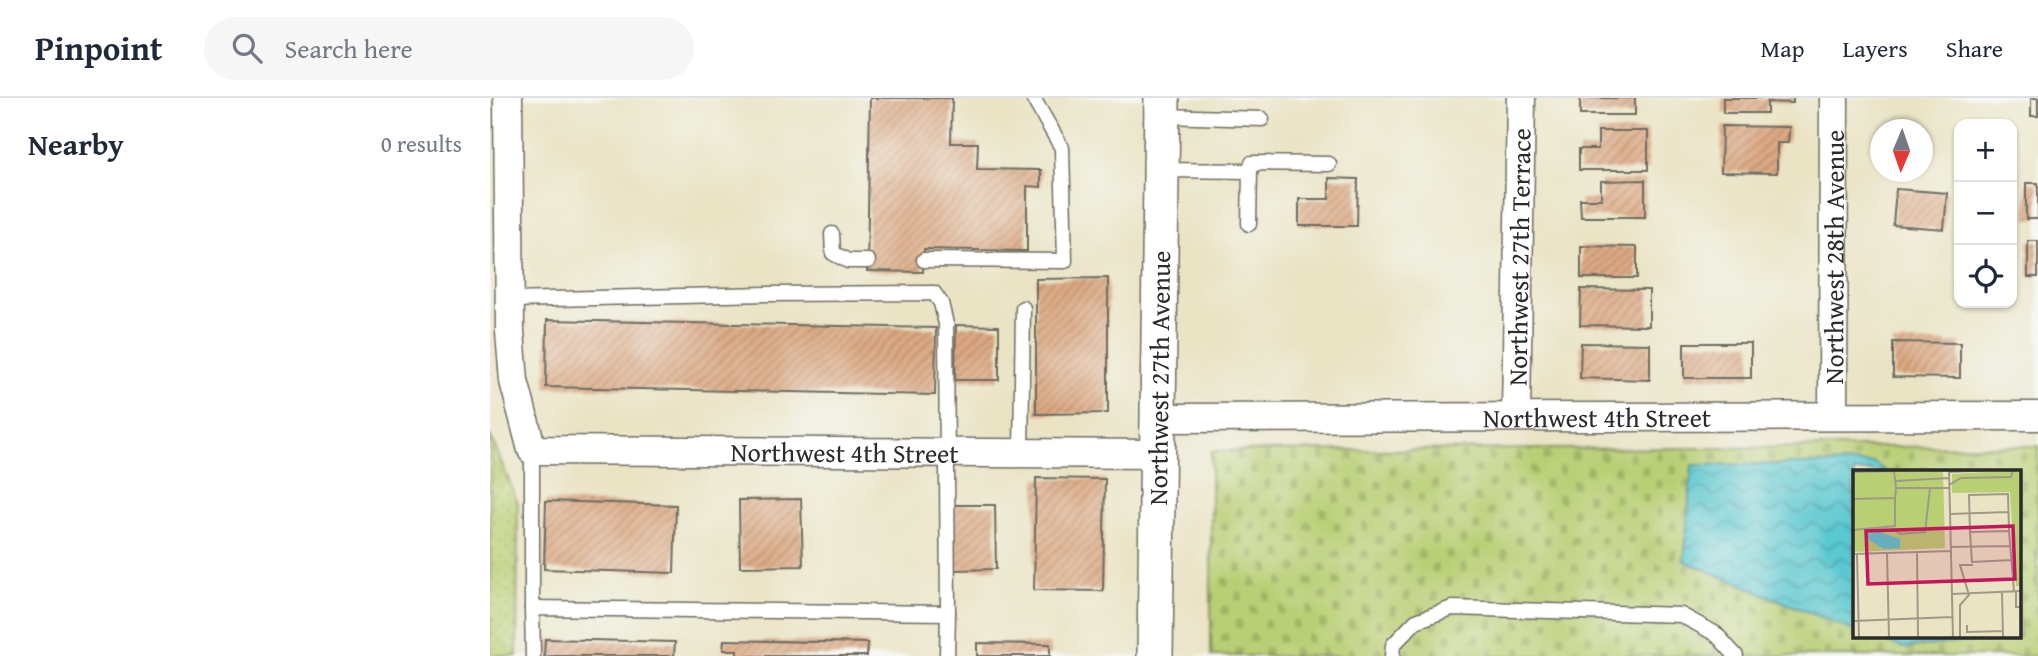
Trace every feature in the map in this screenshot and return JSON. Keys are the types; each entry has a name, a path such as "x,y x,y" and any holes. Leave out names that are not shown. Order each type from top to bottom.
{"street":[{"path":"508,98 510,300 514,381 532,450"},
{"name":"Northwest 27th Terrace","path":"1516,416 1521,98"},
{"name":"Northwest 28th Avenue","path":"1833,416 1835,98"},
{"name":"Northwest 27th Avenue","path":"1155,656 1162,107"},
{"name":"Northwest 4th Street","path":"1158,418 2038,416"},
{"name":"Northwest 4th Street","path":"532,450 1158,454"}],"lane":[{"path":"923,260 1065,261 1062,148 1033,98"},
{"path":"1162,107 1262,119"},
{"path":"1249,224 1252,163 1329,164"},
{"path":"1161,170 1250,171"},
{"path":"832,234 833,253 848,261 867,261"},
{"path":"510,300 934,293 941,303 946,324 947,656"},
{"path":"1021,453 1023,308"},
{"path":"532,450 533,656"},
{"path":"532,608 948,613"},
{"path":"1392,656 1393,645 1416,621 1452,608 1681,615 1716,634 1736,656"}],"green space":[{"path":"490,435 518,503 517,656 490,656"},
{"path":"2038,446 2038,656 1211,656 1211,451"}],"water":[{"path":"1874,463 1884,470 1853,470 1853,631 1684,561 1692,465"},
{"path":"1875,638 1984,638 1976,641 1904,648"}],"building":[{"path":"870,98 952,98 951,143 978,143 977,169 1041,170 1041,187 1027,186 1027,251 924,249 923,272 867,271"},
{"path":"1580,98 1635,98 1635,115 1580,115"},
{"path":"1723,98 1793,98 1793,103 1767,102 1767,113 1723,113"},
{"path":"2031,98 2038,98 2038,116 2031,116"},
{"path":"1722,126 1789,127 1788,143 1777,143 1777,173 1721,172"},
{"path":"1598,131 1648,131 1648,170 1579,170 1579,149 1598,149"},
{"path":"1329,178 1358,179 1357,226 1299,226 1299,199 1329,199"},
{"path":"1645,180 1645,217 1581,217 1580,199 1601,199 1601,181"},
{"path":"2026,183 2038,183 2038,219 2026,219"},
{"path":"1896,189 1947,193 1944,229 1893,225"},
{"path":"2028,241 2038,241 2038,277 2028,277"},
{"path":"1581,246 1637,247 1637,278 1581,278"},
{"path":"1108,278 1108,413 1036,414 1036,279"},
{"path":"1581,289 1649,290 1649,326 1580,325"},
{"path":"547,320 936,328 935,395 546,387"},
{"path":"956,325 999,326 999,380 955,380"},
{"path":"1893,342 1960,343 1960,378 1893,377"},
{"path":"1581,343 1650,344 1650,380 1580,378"},
{"path":"1684,343 1751,343 1751,378 1684,378"},
{"path":"1036,478 1105,479 1103,591 1034,590"},
{"path":"801,499 803,566 740,567 739,500"},
{"path":"546,501 676,505 674,573 544,569"},
{"path":"954,505 995,505 996,569 955,570"},
{"path":"545,639 675,642 674,656 544,656"},
{"path":"724,640 868,643 867,656 737,656 737,650 723,650"},
{"path":"977,643 1050,644 1050,656 977,656"}]}
